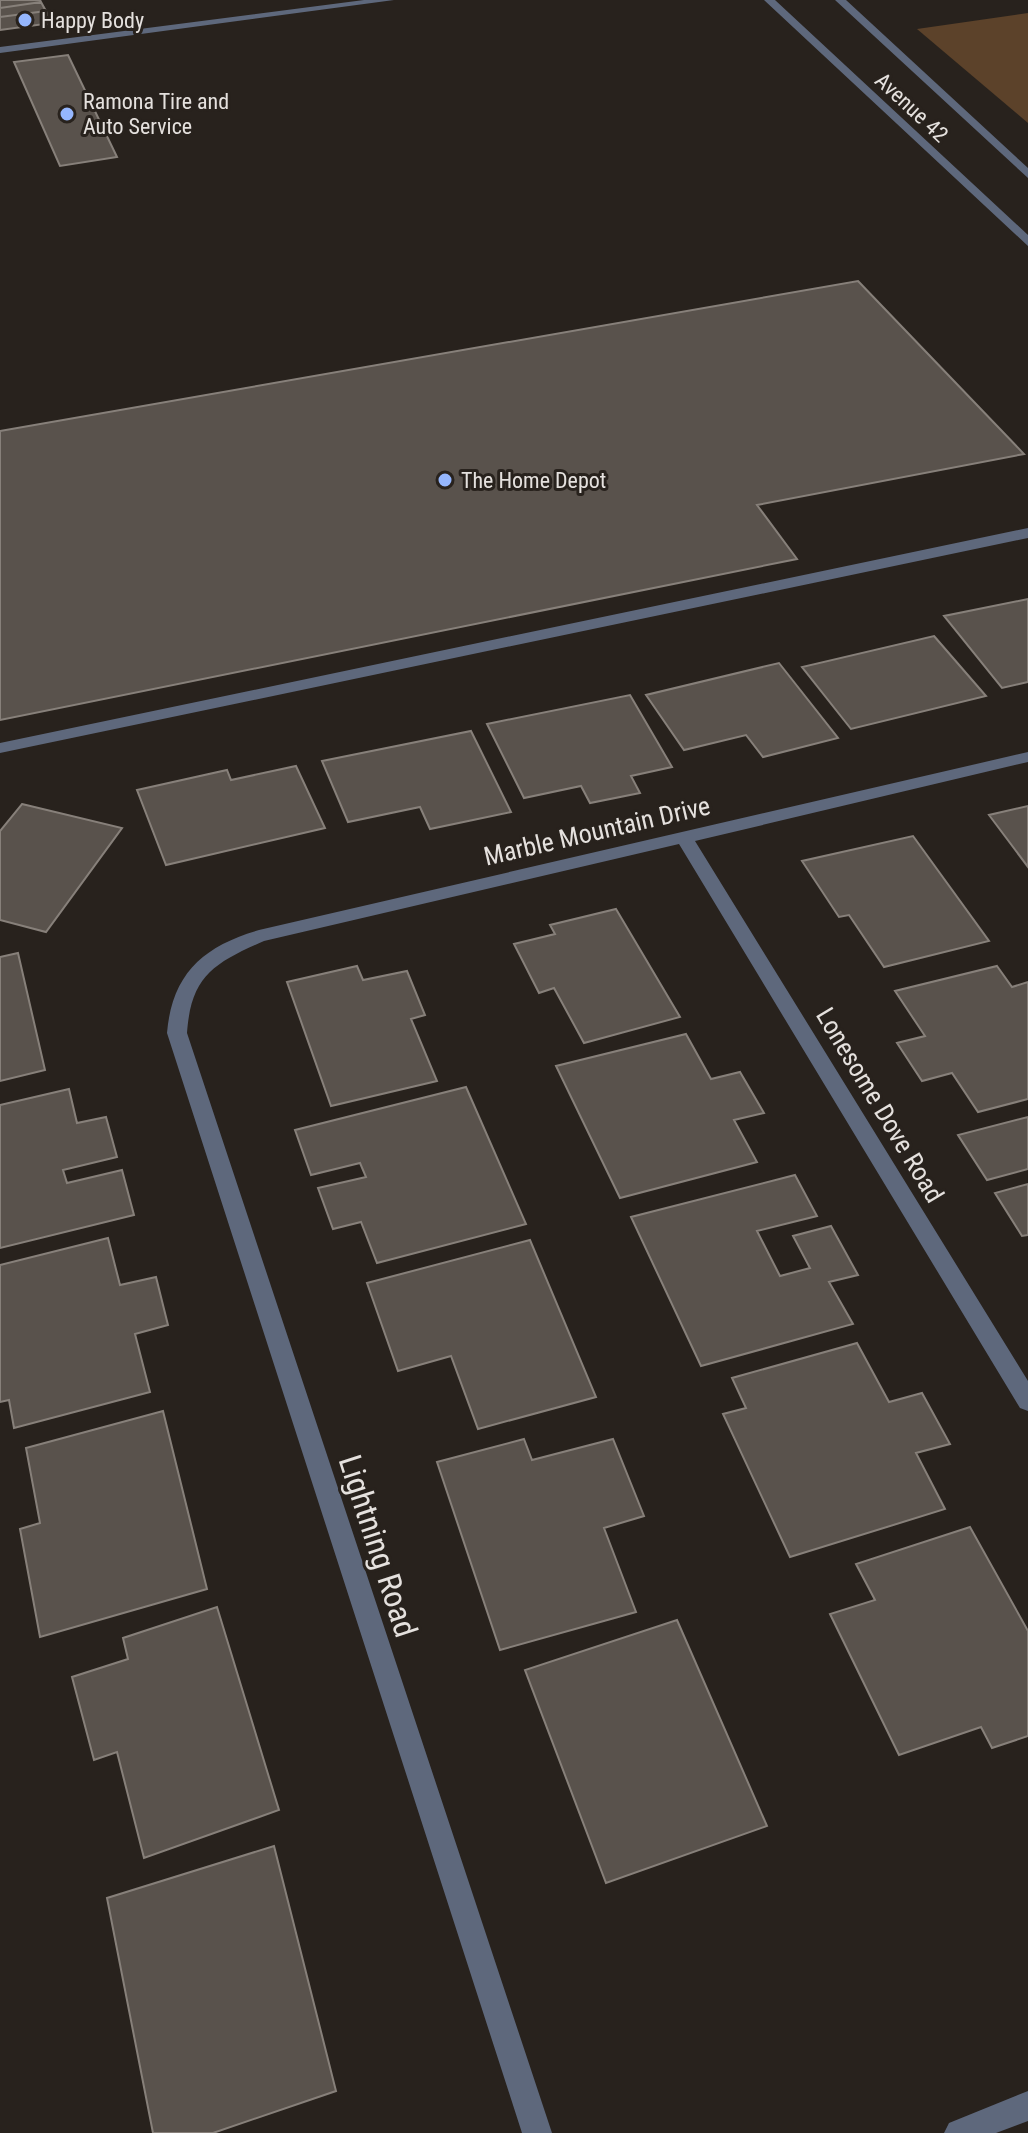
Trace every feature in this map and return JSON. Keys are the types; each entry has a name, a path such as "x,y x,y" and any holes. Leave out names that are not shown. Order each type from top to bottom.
{"street":[{"path":"0,50 389,0"},
{"name":"Avenue 42","path":"769,0 1028,242"},
{"name":"Avenue 42","path":"840,0 1028,174"},
{"path":"1002,219 1028,217"},
{"path":"0,748 1028,533"},
{"name":"Marble Mountain Drive","path":"188,979 219,953 259,936 1028,757"},
{"name":"Lonesome Dove Road","path":"684,838 1028,1401"},
{"name":"Lightning Road","path":"188,979 177,1006 177,1033 537,2133"},
{"path":"959,2133 1028,2106"}],"shaded area":[{"path":"1028,13 1028,123 917,29"}],"building":[{"path":"0,0 40,0 52,23 0,30"},
{"path":"0,0 40,0 41,2 0,8"},
{"path":"41,2 46,11 0,17 0,8"},
{"name":"Happy Body","path":"46,11 52,23 0,30 0,17"},
{"name":"Ramona Tire and Auto Service","path":"68,55 117,157 60,166 14,62"},
{"name":"The Home Depot","path":"858,281 1024,454 757,505 797,559 0,720 0,431"},
{"path":"1028,599 1028,682 1002,688 944,616"},
{"path":"934,636 986,696 851,729 802,667"},
{"path":"779,663 838,738 763,757 746,735 684,750 646,695"},
{"path":"630,695 672,767 631,776 640,793 590,803 581,786 524,798 487,724"},
{"path":"471,731 511,812 430,829 420,807 348,822 322,761"},
{"path":"296,766 325,828 166,865 137,790 227,770 231,780"},
{"path":"22,804 122,828 46,932 0,920 0,831"},
{"path":"1028,806 1028,867 989,815"},
{"path":"913,836 989,941 884,967 849,915 839,917 802,861"},
{"path":"616,909 680,1017 584,1043 554,988 539,993 514,944 555,934 550,925"},
{"path":"18,953 45,1070 0,1081 0,957"},
{"path":"357,966 363,980 407,971 425,1015 411,1019 437,1081 331,1106 287,982"},
{"path":"997,966 1012,987 1028,982 1028,1099 978,1112 952,1073 922,1081 897,1043 925,1036 895,991"},
{"path":"686,1034 711,1079 740,1072 764,1113 734,1120 757,1162 620,1198 556,1066"},
{"path":"466,1087 526,1224 377,1263 361,1222 333,1229 318,1188 366,1177 360,1163 311,1175 295,1130"},
{"path":"69,1089 77,1123 106,1117 117,1157 63,1170 67,1183 122,1170 134,1215 0,1248 0,1105"},
{"path":"1028,1117 1028,1169 987,1180 958,1135"},
{"path":"795,1175 817,1216 757,1231 780,1276 810,1268 793,1236 831,1226 858,1275 829,1282 853,1324 701,1366 631,1217"},
{"path":"1028,1184 1028,1235 1022,1236 995,1193"},
{"path":"108,1238 120,1285 156,1277 168,1325 135,1334 150,1392 14,1428 9,1400 0,1402 0,1265"},
{"path":"530,1240 596,1397 478,1429 451,1356 398,1371 367,1283"},
{"path":"857,1343 889,1402 922,1393 950,1444 916,1453 945,1509 790,1557 723,1414 746,1408 732,1378"},
{"path":"163,1411 207,1589 40,1637 20,1529 40,1523 26,1448"},
{"path":"524,1439 532,1460 613,1439 644,1516 604,1528 636,1612 500,1650 437,1462"},
{"path":"970,1527 1028,1631 1028,1736 992,1748 981,1727 899,1755 830,1614 875,1600 856,1564"},
{"path":"217,1607 279,1810 144,1858 117,1752 94,1760 72,1677 128,1659 123,1638"},
{"path":"677,1620 767,1826 606,1883 525,1670"},
{"path":"274,1846 336,2091 213,2133 153,2133 107,1898"}],"place":[{"name":"Happy Body","path":"25,20"},
{"name":"Ramona Tire and Auto Service","path":"67,114"},
{"name":"The Home Depot","path":"445,480"}]}
